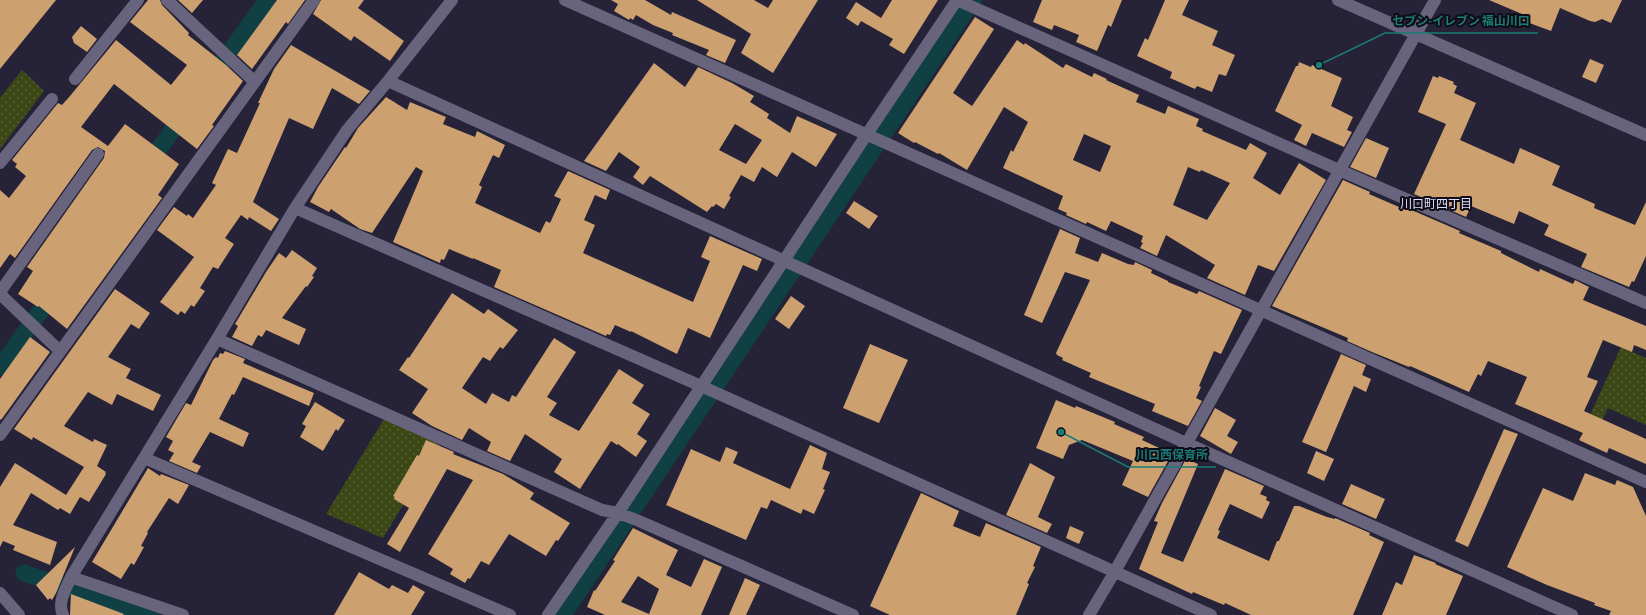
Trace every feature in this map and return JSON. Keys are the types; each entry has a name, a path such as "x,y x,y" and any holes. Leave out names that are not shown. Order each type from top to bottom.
{"street":[{"path":"75,79 138,0"},
{"path":"168,0 255,82"},
{"path":"0,435 314,0"},
{"path":"63,615 60,609 62,597 71,577 217,339 295,208 347,130 452,0"},
{"path":"565,0 1646,482"},
{"path":"552,614 867,134 957,0 1339,170 1646,303"},
{"path":"1338,0 1646,135"},
{"path":"1089,615 1262,312 1339,170 1417,35 1435,0"},
{"path":"388,80 1186,443 1572,615"},
{"path":"0,163 52,99"},
{"path":"60,351 0,293 98,154"},
{"path":"295,208 701,386 1114,573 1211,615"},
{"path":"217,339 602,510 618,513 639,521 853,615"},
{"path":"144,458 510,615"},
{"path":"71,577 183,615"},
{"path":"0,593 19,615"}],"green space":[{"path":"22,70 44,91 0,149 0,98"},
{"path":"1621,347 1646,358 1646,425 1608,408 1593,438 1582,433"},
{"path":"389,411 444,437 383,538 326,514"}],"building":[{"path":"0,0 56,0 0,69"},
{"path":"148,0 160,0 162,5 189,33 188,35 226,65 243,81 197,149 114,84 81,127 108,146 125,124 179,164 158,195 162,198 67,329 39,306 38,307 18,294 33,271 27,267 104,158 105,151 98,147 92,150 15,258 10,254 0,268 0,190 9,198 26,176 15,167 17,164 12,160 58,103 62,105 116,40 171,85 187,65 130,22"},
{"path":"178,0 203,0 192,13"},
{"path":"277,0 305,0 288,24 286,22 252,69 237,55"},
{"path":"321,0 364,0 358,8 404,41 390,61 354,36 351,41 313,14"},
{"path":"611,0 645,0 671,15 672,12 736,40 725,63 706,55 709,50 672,35 673,33 653,25 636,15 633,20 630,18 629,20 614,11 618,4"},
{"path":"697,0 754,0 768,8 773,0 818,0 773,73 741,53 751,34"},
{"path":"892,0 938,0 904,54 889,45 893,39 861,21 858,26 846,18 856,2 881,18"},
{"path":"1042,0 1122,0 1111,27 1108,25 1097,51 1076,42 1079,35 1054,25 1052,30 1033,22"},
{"path":"1165,0 1189,0 1182,15 1218,31 1212,45 1235,55 1226,76 1219,74 1212,92 1197,86 1195,89 1170,78 1172,72 1137,56 1145,38 1148,40"},
{"path":"1489,0 1622,0 1611,23 1602,19 1595,22 1590,21 1560,8 1551,31 1519,19 1522,14"},
{"path":"975,17 994,29 953,93 972,106 1017,40 1024,45 1025,43 1063,68 1066,64 1092,77 1094,73 1139,95 1136,102 1165,114 1168,106 1199,119 1196,126 1203,129 1202,131 1246,150 1250,143 1267,153 1253,178 1280,195 1299,163 1326,180 1274,271 1258,265 1245,295 1207,278 1215,265 1166,235 1157,256 1140,248 1143,243 1141,242 1143,236 1111,221 1106,231 1087,222 1086,224 1066,215 1067,213 1058,209 1063,196 1003,168 1011,150 1013,152 1028,122 1004,107 967,170 939,153 938,154 915,142 914,143 898,133","holes":["1084,134 1111,146 1100,172 1073,160","1188,167 1200,172 1201,170 1230,183 1207,220 1173,205"]},
{"path":"81,26 97,39 87,52 74,43 72,37"},
{"path":"291,45 370,91 359,104 332,88 313,129 289,118 253,202 279,219 271,231 249,217 248,220 241,215 225,238 234,244 218,269 213,267 200,288 205,291 194,307 191,305 185,314 181,311 178,315 160,302 194,257 157,230 174,207 187,216 188,214 193,218 216,185 212,183 228,149 237,153 274,69"},
{"path":"1590,59 1604,65 1596,83 1582,77"},
{"path":"1299,62 1311,67 1312,65 1342,78 1331,106 1353,117 1347,130 1352,132 1344,147 1312,133 1306,146 1294,140 1302,125 1275,111"},
{"path":"654,63 685,87 698,67 732,83 754,96 750,102 769,114 767,118 790,133 797,116 837,134 816,167 792,152 777,177 762,167 754,182 741,175 729,196 731,197 724,209 716,204 707,212 650,176 643,185 633,177 640,167 619,152 606,171 584,161","holes":["735,124 762,140 746,164 719,150"]},
{"path":"1433,76 1438,78 1439,76 1454,82 1453,84 1457,86 1454,93 1476,103 1460,140 1514,164 1520,148 1560,166 1552,185 1595,204 1594,208 1635,225 1646,202 1646,256 1634,282 1632,281 1629,287 1581,267 1587,254 1544,235 1549,225 1519,211 1514,224 1471,206 1466,217 1414,194 1446,124 1418,112"},
{"path":"386,97 407,110 410,102 446,117 443,124 475,137 477,131 505,145 499,158 493,155 479,185 482,187 475,203 540,233 546,221 550,223 561,199 554,196 568,171 610,190 606,200 595,195 584,220 595,225 583,253 693,302 710,261 701,257 710,236 762,259 757,271 743,265 710,338 688,328 677,354 631,331 615,325 610,335 607,334 606,336 494,287 501,270 473,258 449,249 444,260 441,259 440,263 393,242 423,171 416,167 372,233 360,229 331,209 329,212 310,202 318,187 345,147 346,148 358,128"},
{"path":"1366,138 1389,148 1376,178 1350,167"},
{"path":"1343,180 1370,192 1369,194 1406,210 1407,208 1460,231 1459,233 1501,251 1501,253 1539,272 1540,269 1573,284 1575,280 1589,287 1583,300 1646,326 1646,350 1634,345 1632,352 1603,340 1587,377 1598,381 1584,411 1646,439 1646,464 1609,448 1607,453 1579,440 1583,433 1515,404 1527,377 1488,361 1481,376 1478,374 1469,392 1410,366 1409,367 1372,352 1347,341 1348,338 1272,306"},
{"path":"854,201 878,216 869,229 846,213"},
{"path":"1060,229 1080,238 1075,253 1098,262 1102,253 1128,264 1134,265 1135,262 1152,270 1151,273 1168,282 1197,294 1199,291 1242,310 1221,354 1214,351 1199,386 1201,387 1196,398 1202,401 1188,426 1152,411 1155,404 1089,377 1091,373 1062,360 1063,358 1057,355 1056,353 1090,280 1065,272 1042,323 1024,315"},
{"path":"292,250 317,268 312,276 314,277 307,287 306,286 282,318 306,329 299,345 266,330 262,337 258,335 252,346 232,337 238,326 235,324 279,253 286,258"},
{"path":"115,289 150,313 139,329 131,324 108,357 131,369 126,378 161,395 153,411 117,394 112,405 88,392 64,426 93,442 94,439 107,445 97,466 106,472 106,474 89,502 80,497 70,514 60,508 58,510 31,493 13,525 57,542 50,565 13,550 15,546 3,541 0,547 0,487 15,463 66,495 84,467 33,437 32,440 14,429"},
{"path":"452,293 484,314 488,309 518,330 503,349 500,347 490,361 483,357 462,388 486,404 492,393 509,402 512,395 516,397 554,338 576,352 547,397 557,403 549,415 579,431 619,369 644,385 632,403 650,414 637,434 647,441 636,457 618,444 617,445 611,441 580,489 554,472 562,459 525,434 510,461 487,451 491,442 469,428 462,440 432,426 412,413 428,389 399,370 408,357 409,358"},
{"path":"791,296 805,306 789,329 775,319"},
{"path":"30,337 50,352 1,420 0,379"},
{"path":"870,344 908,360 879,423 843,408"},
{"path":"225,351 245,359 243,363 314,393 309,406 243,377 219,419 249,433 243,447 210,432 192,462 201,466 197,473 169,461 174,453 168,450 173,441 166,437 186,403 191,405 213,360 216,357 218,358 220,353 223,354"},
{"path":"1341,354 1366,365 1362,375 1371,379 1366,392 1354,386 1326,452 1302,442"},
{"path":"1056,400 1075,408 1076,406 1115,422 1114,424 1144,437 1142,440 1172,454 1148,497 1122,485 1133,461 1082,440 1069,445 1063,459 1036,448"},
{"path":"315,402 345,420 338,431 336,429 323,451 300,437 306,426 302,424"},
{"path":"1215,408 1236,420 1227,436 1238,442 1231,454 1200,436"},
{"path":"1504,429 1518,434 1468,547 1455,541"},
{"path":"426,440 454,452 453,454 503,474 534,493 530,499 570,523 558,541 556,540 546,556 509,534 489,565 481,561 470,579 468,578 465,583 450,574 453,569 428,554 473,480 447,469 400,552 387,544 409,508 394,499 395,497 393,496 417,455 419,456"},
{"path":"810,445 827,453 822,469 830,472 823,489 825,490 814,514 803,509 801,514 771,500 767,509 761,507 746,540 666,505 691,449 720,462 726,447 738,452 733,463 790,489"},
{"path":"1316,451 1334,459 1324,481 1307,473"},
{"path":"1186,459 1198,464 1161,553 1183,562 1225,469 1264,486 1260,494 1267,497 1266,500 1270,502 1262,519 1230,504 1218,530 1220,531 1217,538 1269,561 1294,506 1299,506 1327,517 1335,518 1370,533 1369,535 1384,542 1353,615 1251,615 1225,603 1224,605 1193,592 1192,594 1139,569 1158,522 1154,521"},
{"path":"1030,463 1055,477 1038,517 1052,524 1047,533 1006,515"},
{"path":"148,468 160,476 161,474 189,485 178,504 169,498 147,532 148,533 141,546 144,547 134,565 131,563 121,579 92,562"},
{"path":"1585,473 1615,485 1617,480 1633,487 1646,516 1646,615 1609,615 1611,611 1594,605 1595,603 1547,585 1507,567 1543,488 1573,501"},
{"path":"1351,484 1385,499 1376,519 1342,504"},
{"path":"921,493 959,511 953,526 980,537 986,523 1041,547 1033,566 1035,567 1027,583 1029,584 1016,615 890,615 870,606"},
{"path":"1070,526 1084,532 1079,544 1066,538"},
{"path":"633,528 678,550 666,575 691,587 704,559 722,567 701,615 605,615 587,607 594,590 595,591 615,561 613,560","holes":["638,576 659,589 649,614 621,602"]},
{"path":"75,547 56,593 52,600 50,598 48,600 36,585"},
{"path":"1414,555 1436,563 1435,564 1463,576 1446,615 1382,615 1396,582 1402,585"},
{"path":"359,572 389,589 392,585 408,593 413,585 425,592 411,615 334,615"},
{"path":"745,578 760,585 746,615 729,615"},
{"path":"71,594 124,614 70,615"}],"waterway":[{"path":"209,81 267,0"},
{"path":"563,615 973,0"},
{"path":"145,168 186,112"},
{"path":"0,367 55,291"},
{"path":"24,573 151,615"}],"place":[{"name":"セブン-イレブン 福山川口","path":"1319,65"},
{"name":"川口西保育所","path":"1061,432"}],"district":[{"name":"川口町四丁目","path":"1436,204"}]}
